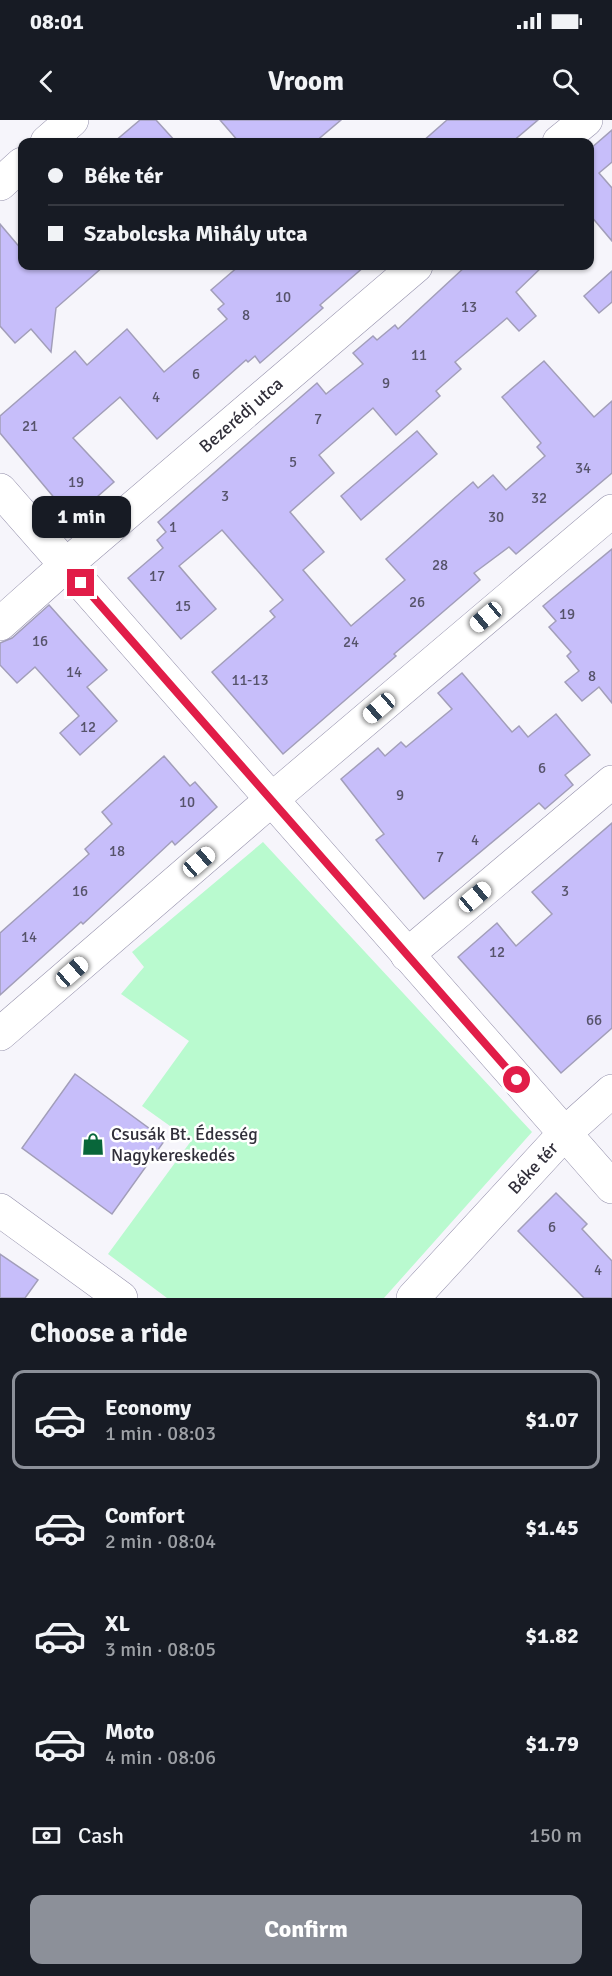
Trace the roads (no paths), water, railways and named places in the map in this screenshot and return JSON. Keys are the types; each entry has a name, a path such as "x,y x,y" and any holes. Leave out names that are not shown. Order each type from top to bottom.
{"street":[{"path":"52,138 72,120"},
{"path":"564,138 586,120"},
{"path":"0,184 18,168"},
{"name":"Bezerédj utca","path":"0,624 411,270"},
{"name":"Béke tér","path":"0,490 564,1134 412,1298"},
{"path":"0,1034 271,800 612,511"},
{"path":"407,955 612,782"},
{"path":"612,1091 564,1134 612,1187"},
{"path":"0,1210 121,1298"}],"place":[{"name":"Csusák Bt. Édesség Nagykereskedés","path":"93,1144"}]}
